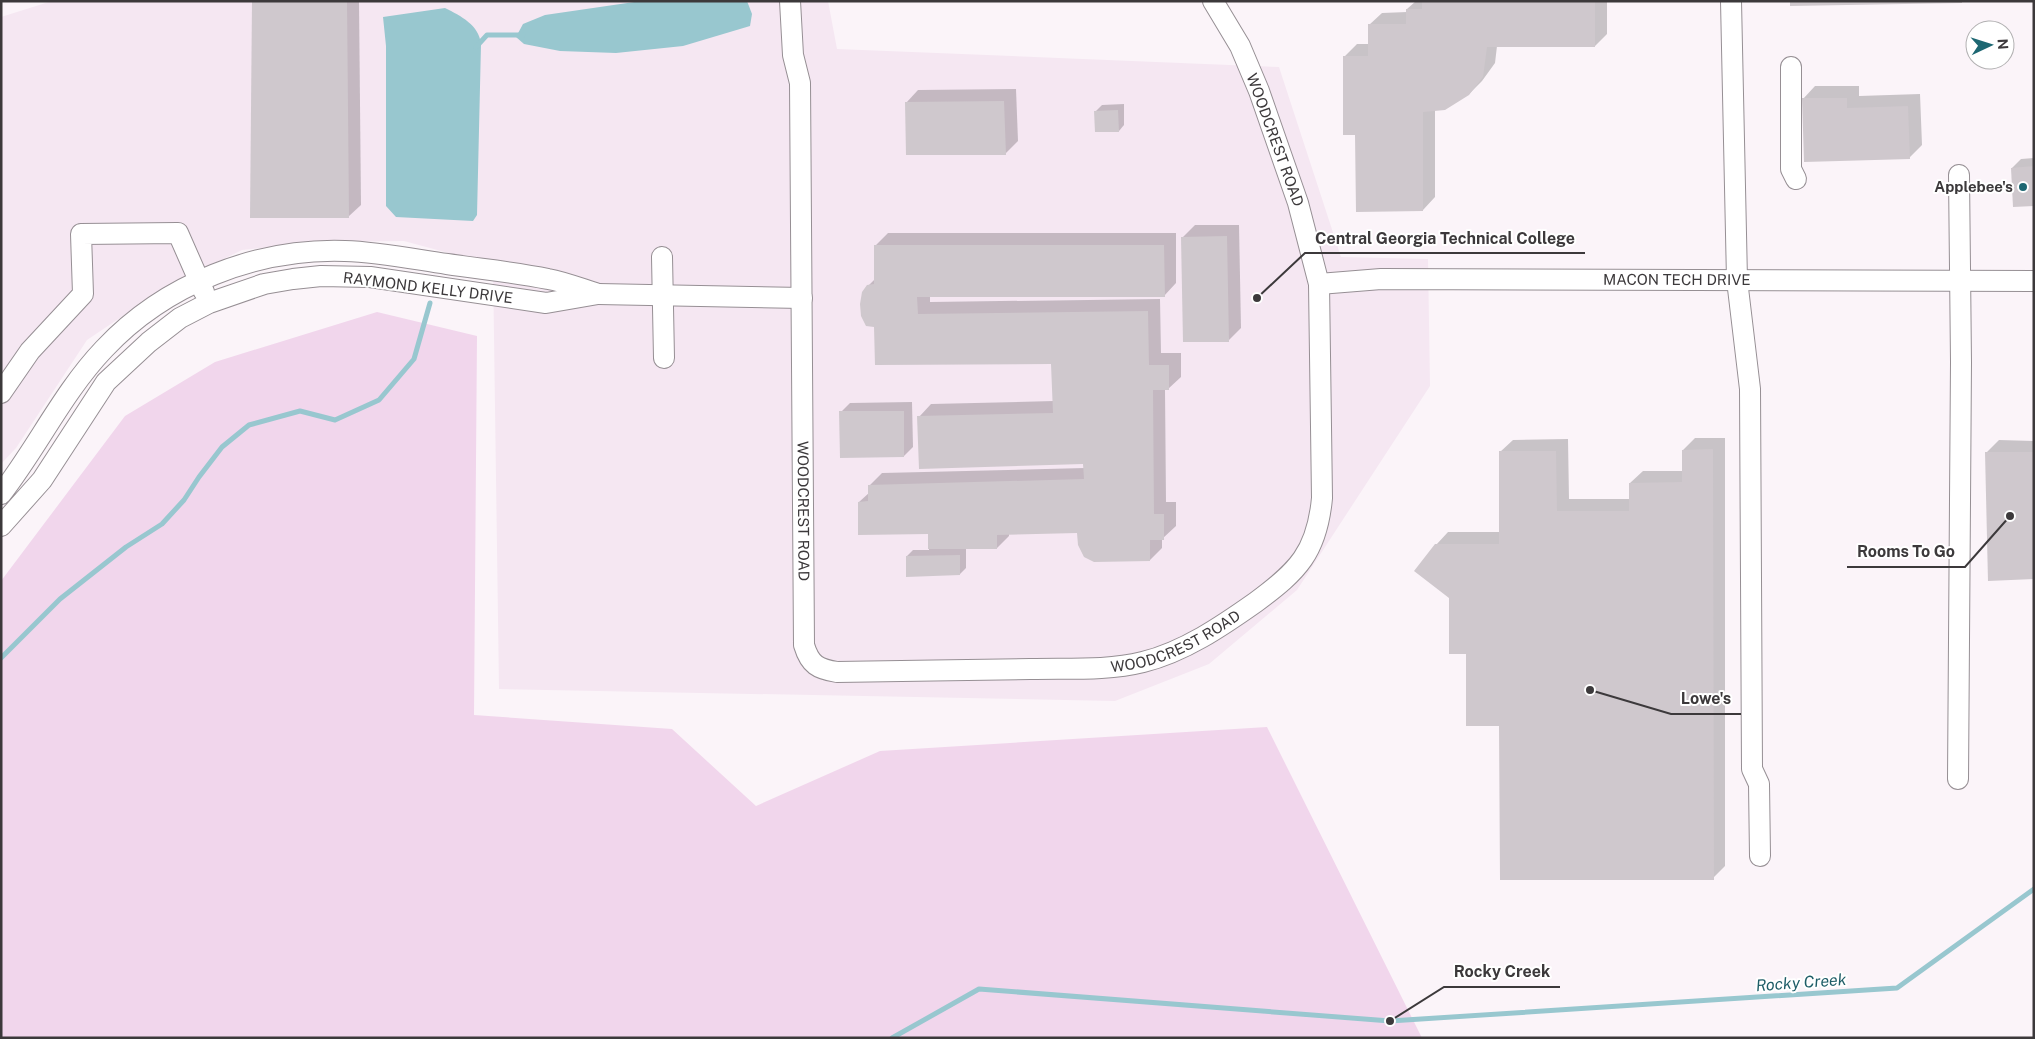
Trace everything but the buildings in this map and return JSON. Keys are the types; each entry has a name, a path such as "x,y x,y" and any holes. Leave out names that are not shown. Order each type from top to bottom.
{"street":[{"name":"WOODCREST ROAD","path":"790,1 793,55 800,82 804,646 808,657 814,665 824,670 837,672 1096,668 1142,662 1182,648 1237,616 1284,581 1303,561 1314,540 1320,520 1322,498 1320,284 1298,202 1259,91 1240,46 1213,1"},
{"path":"1731,1 1737,280 1750,389 1752,770 1759,784 1760,856"},
{"path":"1791,67 1791,168 1796,179"},
{"path":"1958,779 1959,175"},
{"path":"1,392 30,351 83,294 82,234 178,234 209,303"},
{"name":"RAYMOND KELLY DRIVE","path":"1,494 18,474 88,367 103,350 144,315 169,298 200,281 230,268 253,261 312,252 347,251 549,279 598,294"},
{"path":"662,257 664,358"},
{"name":"RAYMOND KELLY DRIVE","path":"1,526 42,480 106,382 149,342 180,318 209,303 264,284 293,278 321,276 370,278 546,304 598,294 802,298"},
{"name":"MACON TECH DRIVE","path":"1320,284 1381,279 2034,281"}],"shaded area":[{"path":"52,1 828,1 837,49 1279,67 1341,257 1428,259 1430,386 1297,590 1209,664 1115,701 499,689 493,265 404,241 315,242 242,250 166,287 87,340 16,448 1,464 1,17"},
{"path":"377,312 477,336 474,715 672,729 756,806 880,751 1267,727 1422,1038 1,1038 1,581 125,416 215,362"}],"water":[{"path":"641,1 747,1 752,14 750,26 683,46 616,53 560,51 524,44 516,37 523,24 545,15"},
{"path":"445,8 473,26 480,37 481,44 477,215 473,221 396,217 386,206 386,46 383,17"}],"waterway":[{"path":"476,47 487,35 523,35"},
{"path":"1,658 60,599 126,547 162,524 184,500 222,447 249,425 300,411 335,420 379,400 414,359 430,303"},
{"name":"Rocky Creek","path":"892,1038 979,989 1390,1021 1897,988 2034,889"}],"place":[{"name":"Applebee's","path":"2023,187"},
{"name":"Central Georgia Technical College","path":"1257,298"},
{"name":"Rooms To Go","path":"2010,516"},
{"name":"Lowe's","path":"1590,690"},
{"name":"Rocky Creek","path":"1390,1021"}]}
